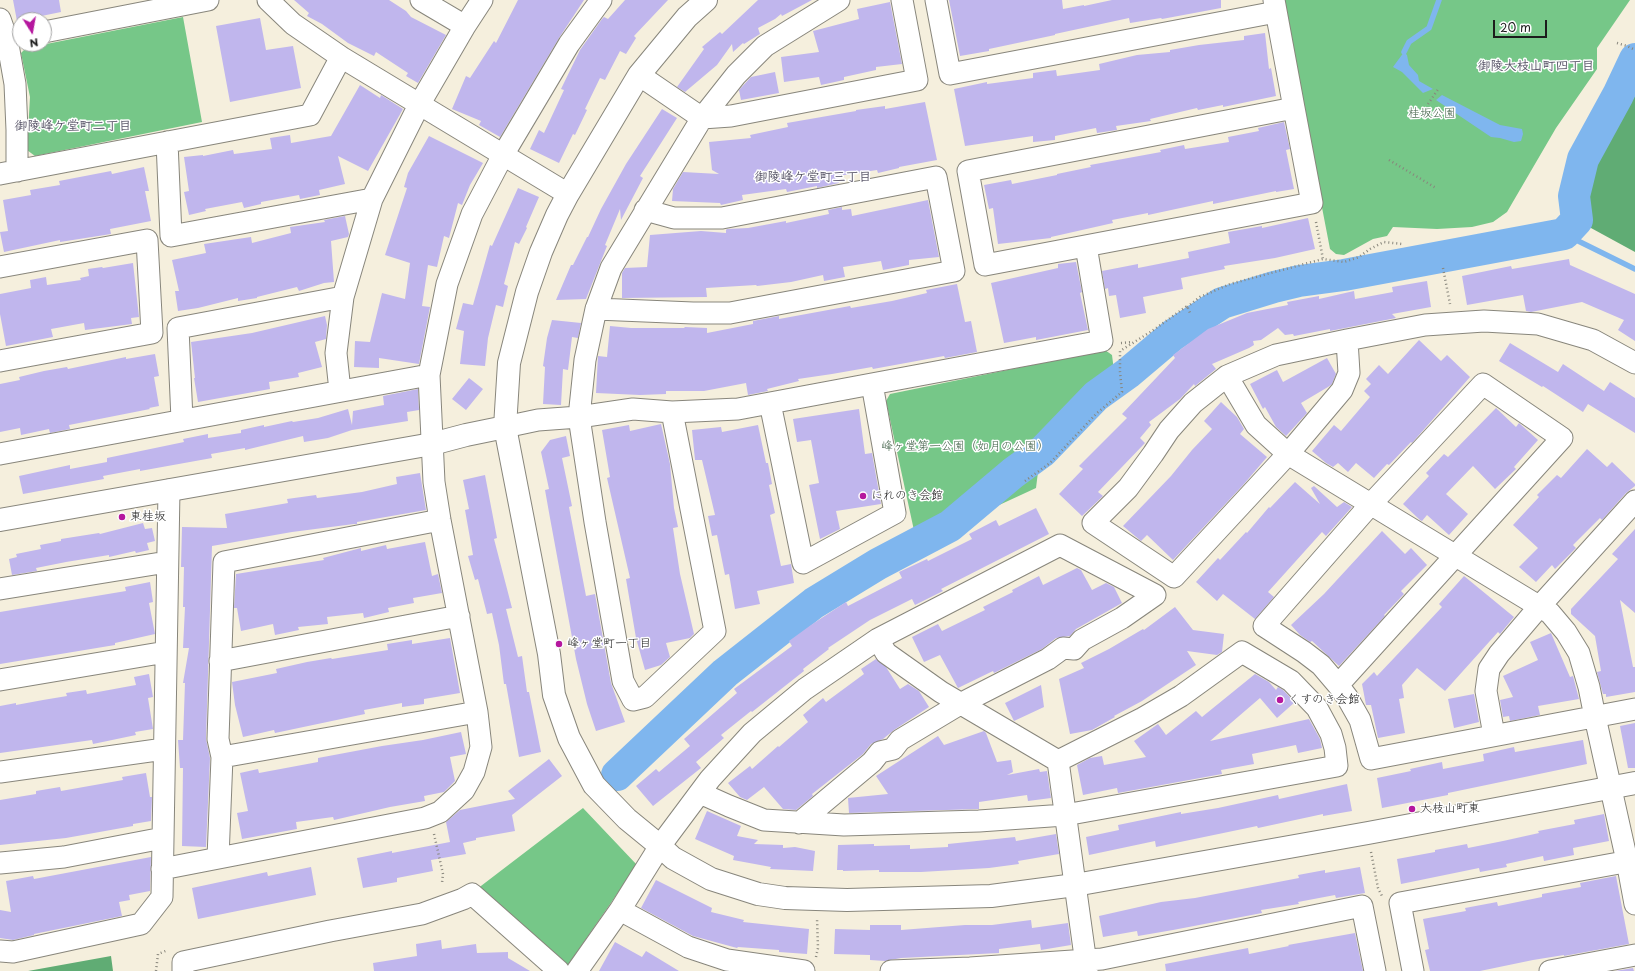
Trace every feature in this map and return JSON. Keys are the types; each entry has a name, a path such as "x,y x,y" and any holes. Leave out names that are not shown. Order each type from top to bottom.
{"street":[{"path":"52,30 208,0"},
{"path":"268,0 294,24 341,57 568,194"},
{"path":"421,0 465,26"},
{"path":"340,391 336,353 343,297 372,199 420,105 465,26 482,0"},
{"path":"162,869 430,816 440,812 464,790 474,772 481,747 477,712 434,482 429,375 447,284 472,214 503,155 569,44 601,0"},
{"path":"706,0 687,17 640,75 568,194 541,252 527,292 510,363 505,427 547,647 554,695 570,738 594,785 627,819 673,858 711,879 758,894 785,898 847,900 991,896 1075,885 1635,783"},
{"path":"672,412 715,630 645,697 633,700 623,681 578,417 586,360 596,309 611,268 702,118 736,75 765,46 839,0"},
{"path":"640,75 702,118 731,116 918,80 902,0"},
{"path":"936,0 950,74 1275,6 1312,203 985,265 968,171 1294,108"},
{"path":"0,19 12,37"},
{"path":"14,52 17,130 8,173 310,115 341,57"},
{"path":"167,142 171,236 372,199"},
{"path":"596,309 730,313 954,271 936,177 722,218 674,218 645,210"},
{"path":"0,267 147,240 152,333 0,361"},
{"path":"0,520 432,444 466,434 538,420 578,417 633,409 672,412 722,411 1102,341 1086,246"},
{"path":"182,420 178,328 343,297"},
{"path":"1346,340 1349,373 1342,390 1288,454 1174,577 1093,523 1128,488 1154,454 1169,430 1193,403 1227,376 1276,354 1346,340 1425,325 1484,321 1538,324 1593,340 1635,363"},
{"path":"0,454 429,375"},
{"path":"1227,376 1256,425 1288,454 1550,613 1566,632 1579,653 1590,687 1595,717 1631,861 1635,904"},
{"path":"770,403 803,563 895,513 872,384"},
{"path":"1338,685 1456,557 1562,438 1483,384 1370,505 1264,626 1321,665 1338,685 1347,697 1360,720 1371,759 1635,709"},
{"path":"0,951 13,952 141,924 162,896 169,490"},
{"path":"1494,735 1486,691 1489,669 1499,654 1539,606 1635,502"},
{"path":"218,858 222,757 218,739 224,562 440,520"},
{"path":"577,971 620,910 660,846 710,779 752,734 805,689 878,639 1060,545 1155,595 1122,618 1082,640 1074,649 1063,648 1048,659 960,704 900,740 893,749 880,752 872,762 800,823"},
{"path":"0,589 167,562"},
{"path":"220,661 459,616"},
{"path":"878,639 886,653 960,704 1058,761"},
{"path":"0,680 166,652"},
{"path":"700,793 764,820 844,825 979,821 1065,815 1337,766 1335,748 1324,719 1317,708 1291,681 1242,652 1181,696 1143,718 1058,761"},
{"path":"222,757 477,712"},
{"path":"0,772 164,749"},
{"path":"1058,761 1087,966"},
{"path":"0,863 64,857 162,838"},
{"path":"1413,971 1400,903 1631,861"},
{"path":"183,971 183,962 330,931 422,914 463,900 472,894 560,971"},
{"path":"891,971 1087,966 1102,959 1362,906 1375,971"},
{"path":"620,910 688,947 726,960 810,967"},
{"path":"1550,971 1635,955"}],"path":[{"path":"1617,43 1635,50"},
{"path":"1428,104 1439,88"},
{"path":"1389,160 1436,188"},
{"path":"1312,203 1323,259"},
{"path":"1025,481 1050,463 1097,413 1122,392 1120,351 1152,331 1200,296 1230,284 1323,259 1344,262 1359,257 1370,248 1384,242 1402,244"},
{"path":"1443,268 1453,322"},
{"path":"1187,306 1190,313"},
{"path":"430,816 443,874 442,883"},
{"path":"810,967 818,948 816,918"}],"green space":[{"name":"桂坂公園","path":"1282,0 1630,0 1597,48 1597,69 1556,128 1507,212 1493,222 1472,227 1437,229 1393,227 1387,236 1373,239 1344,255 1336,254 1330,249"},
{"path":"183,17 202,122 35,156 27,150 30,97 21,53 52,52 52,43"},
{"path":"1635,69 1635,252 1591,228 1584,221 1580,207 1579,189 1584,171 1622,101"},
{"name":"峰ヶ堂第一公園（如月の公園）","path":"1105,350 1112,355 1116,387 1110,395 1039,464 1036,488 930,537 918,549 886,401 890,394"},
{"path":"583,808 637,865 568,965 477,889"},
{"path":"111,956 113,971 28,971"}],"water":[{"path":"1404,52 1407,55 1409,65 1418,75 1419,81 1433,89 1423,93 1402,72 1393,67"},
{"path":"1442,95 1500,125 1522,129 1523,134 1521,141 1514,142 1491,137 1436,100"}],"building":[{"path":"13,0 59,0 61,12 52,14 52,12 15,12"},
{"path":"294,0 389,0 406,11 411,17 446,35 418,83 406,76 408,73 376,52 374,56 348,43 322,24 307,16 309,13"},
{"path":"518,0 584,0 559,38 500,137 479,125 481,121 452,109 466,76 470,78 494,41 496,43"},
{"path":"625,0 668,0 634,36 636,38 626,54 620,51 605,80 600,78 585,109 587,110 575,135 573,134 559,163 530,149 539,130 544,133 564,90 561,89 580,50 602,19 604,17 608,19"},
{"path":"758,0 812,0 782,16 781,14 758,28 760,34 744,44 743,43 733,52 732,44 717,65 685,92 677,87 704,49 702,47 720,32 722,34"},
{"path":"949,0 1062,0 1063,9 1112,0 1221,0 1221,8 1162,19 1130,23 1129,18 989,49 989,51 960,56"},
{"path":"890,2 902,64 876,67 876,70 844,77 844,80 821,85 819,77 784,82 781,57 819,52 813,31 859,19 857,9"},
{"path":"260,18 266,50 293,46 301,88 230,102 216,26"},
{"path":"1265,33 1269,69 1271,68 1276,96 1223,107 1223,105 1198,110 1197,108 1150,119 1151,121 1116,126 1117,130 1097,133 1096,128 1055,136 1055,140 1033,142 1033,136 965,146 954,89 987,82 987,84 1033,78 1033,73 1056,70 1057,76 1100,70 1099,64 1137,55 1170,52 1170,50 1199,45 1244,40 1244,36"},
{"path":"775,72 779,93 741,100 739,90 751,77"},
{"path":"360,85 380,98 381,95 403,109 368,171 338,156 345,184 319,190 320,195 300,199 299,195 261,202 261,204 244,208 242,202 205,209 206,211 189,215 184,192 189,191 184,157 203,156 233,150 234,154 272,149 270,138 290,135 291,143 331,136"},
{"path":"925,102 937,160 899,167 878,173 877,170 838,176 839,183 817,188 817,186 787,192 786,189 742,195 743,200 721,205 720,203 672,201 673,189 683,172 719,174 712,170 709,142 751,138 750,135 788,127 787,123 856,110 885,106 885,109"},
{"path":"662,109 677,118 640,176 643,178 621,220 620,209 605,245 607,246 586,299 556,300 571,265 573,265 588,237 601,209 626,164"},
{"path":"1284,122 1290,149 1286,150 1294,189 1276,191 1213,204 1213,201 1148,215 1148,213 1112,220 1113,223 1051,238 998,244 993,208 989,209 984,185 1011,180 1012,184 1057,175 1091,167 1090,165 1161,152 1160,150 1184,145 1185,149 1229,142 1228,137 1259,131 1258,128"},
{"path":"429,136 483,163 470,185 462,205 458,203 449,238 444,236 437,267 428,265 422,306 430,307 419,364 379,358 379,368 354,367 355,341 370,342 382,293 405,299 410,263 385,255 407,188 404,187 408,173"},
{"path":"144,167 149,191 145,191 151,221 110,229 111,234 60,242 60,240 4,252 0,232 8,231 3,200 31,195 30,190 60,185 59,181 111,171 112,174"},
{"path":"518,188 539,197 519,244 515,242 504,284 508,286 503,307 496,305 488,338 485,366 460,364 464,331 456,329 463,303 473,305 490,245 492,246"},
{"path":"928,200 939,257 909,260 909,265 883,270 881,261 843,267 845,277 824,281 823,275 791,282 757,286 706,288 707,297 622,298 622,273 625,268 647,267 650,235 701,231 726,233 727,229 748,228 786,221 786,223 829,214 828,210 842,207 842,210 851,209 852,216"},
{"path":"345,216 349,234 348,237 331,241 334,282 324,283 299,291 297,287 257,298 238,301 238,298 198,308 178,311 175,291 179,291 172,260 206,253 204,244 251,237 252,243 291,233 290,227 325,222 324,220"},
{"path":"1308,218 1315,249 1275,258 1224,266 1225,269 1181,278 1183,289 1143,297 1146,313 1120,318 1116,295 1109,296 1108,288 1105,289 1102,271 1138,264 1138,268 1189,258 1188,252 1230,243 1228,232 1262,226 1262,228"},
{"path":"1569,259 1570,265 1635,294 1635,341 1618,330 1624,320 1582,302 1531,312 1526,311 1523,295 1467,305 1462,276 1511,266 1512,269"},
{"path":"1076,262 1082,292 1080,293 1088,330 1036,340 1036,337 1004,343 991,283 1058,268 1058,264"},
{"path":"133,263 139,317 131,318 132,324 85,330 84,323 51,329 53,337 6,346 0,314 0,294 31,288 30,280 46,277 47,285 81,280 80,278 89,276 88,269"},
{"path":"1427,281 1431,307 1392,314 1396,318 1330,331 1330,329 1294,336 1293,334 1285,335 1278,328 1261,340 1253,341 1254,345 1249,348 1212,364 1216,369 1195,386 1194,384 1180,399 1149,422 1151,425 1140,438 1145,443 1098,492 1103,496 1082,516 1059,494 1083,469 1079,466 1127,418 1122,414 1175,358 1173,355 1208,329 1247,313 1288,305 1287,302 1319,296 1319,299 1354,291 1355,299 1393,292 1392,287"},
{"path":"957,284 965,322 971,321 977,352 945,358 944,356 873,369 872,367 798,379 799,381 767,389 768,391 748,395 746,383 704,391 666,391 666,394 640,395 596,393 598,356 607,357 610,326 631,328 707,328 707,333 753,324 753,321 779,316 779,319 850,306 851,308 892,301 927,293 926,290"},
{"path":"325,316 327,325 326,339 315,342 322,367 298,373 299,377 269,382 270,389 198,402 191,342 252,333"},
{"path":"552,320 581,323 578,338 572,337 568,370 563,369 561,405 543,404 545,367 543,366 547,338"},
{"path":"1419,340 1441,361 1447,355 1470,377 1412,443 1411,442 1389,465 1387,464 1374,478 1356,463 1348,472 1338,463 1333,467 1326,463 1312,451 1334,425 1341,431 1370,397 1364,391 1371,384 1366,379 1379,365 1388,374"},
{"path":"1510,343 1558,372 1563,364 1604,391 1610,382 1635,398 1635,433 1588,404 1583,412 1543,386 1542,387 1499,361"},
{"path":"155,354 159,376 154,377 159,406 69,425 70,429 50,433 49,429 21,435 20,428 0,432 0,384 20,380 19,377 44,371 67,367 68,369 126,357 126,359"},
{"path":"1327,358 1336,374 1332,384 1301,403 1307,413 1286,436 1276,427 1265,407 1263,409 1250,384 1277,370 1283,382"},
{"path":"469,378 483,389 466,410 452,399"},
{"path":"418,389 419,410 407,412 408,421 352,430 328,438 304,442 303,436 245,450 245,448 211,454 212,458 103,476 104,479 23,494 19,476 70,465 70,469 107,462 107,458 184,442 183,439 208,434 208,438 241,433 241,430 264,425 264,427 292,421 318,418 348,409 352,425 353,411 384,405 383,396"},
{"path":"1221,402 1237,417 1244,429 1240,434 1267,457 1244,484 1173,560 1147,535 1141,541 1123,526 1171,476 1192,450 1212,429 1204,421"},
{"path":"1496,408 1516,427 1519,423 1538,440 1514,467 1516,469 1495,489 1473,466 1446,494 1468,514 1449,535 1427,515 1422,521 1403,504 1429,476 1426,473 1444,454 1448,457"},
{"path":"859,409 865,454 872,453 881,504 836,511 840,529 820,539 809,485 819,483 811,440 797,442 793,419"},
{"path":"661,424 670,464 674,508 678,527 673,528 680,574 694,634 690,638 666,643 670,657 661,665 645,670 636,638 626,579 630,578 607,478 610,477 602,430 629,425 630,431"},
{"path":"758,425 772,484 769,485 775,513 770,515 781,566 791,564 794,583 757,591 760,604 735,609 729,574 725,575 717,535 712,536 708,516 715,515 702,460 695,460 692,430 721,427 722,432"},
{"path":"566,436 570,456 562,458 572,506 569,507 586,596 595,594 611,683 625,722 596,731 587,704 576,659 545,490 549,489 541,452 550,440"},
{"path":"1587,449 1607,467 1612,462 1635,484 1635,486 1626,493 1602,520 1600,518 1573,545 1576,548 1555,569 1552,565 1536,582 1519,567 1538,548 1513,525 1539,497 1537,495 1557,475 1561,478"},
{"path":"420,473 426,510 357,522 357,524 292,532 212,546 206,739 210,758 206,847 182,846 183,768 180,768 178,740 183,740 185,683 183,683 189,648 183,648 185,607 183,607 184,567 181,567 182,527 227,528 225,514 288,503 287,499 316,495 317,498 362,492 397,484 396,477"},
{"path":"485,475 497,538 494,539 512,608 506,609 518,657 522,656 527,692 529,692 541,752 519,757 506,684 504,684 499,645 492,613 487,614 478,579 475,580 468,556 473,555 465,510 469,509 463,480"},
{"path":"1295,482 1320,504 1311,488 1314,486 1337,507 1344,502 1352,507 1326,536 1322,532 1268,592 1274,597 1255,619 1223,594 1217,601 1196,582 1218,558 1220,560 1246,532 1247,533 1269,507 1270,508"},
{"path":"1036,508 1049,534 941,589 943,591 915,605 912,599 870,620 828,648 829,649 803,669 804,671 721,735 724,738 696,762 701,768 653,806 636,786 656,769 659,772 690,746 684,739 737,693 734,689 792,646 789,641 811,625 846,602 848,606 902,578 899,572 927,559 928,561 972,539 969,534 996,520 999,526"},
{"path":"143,523 145,529 152,528 155,541 147,543 149,550 136,553 135,551 109,557 109,555 66,562 36,568 37,571 12,575 9,559 17,557 16,554 41,549 40,545 61,541 61,539 100,534"},
{"path":"1635,529 1635,613 1620,600 1633,667 1635,667 1635,692 1606,697 1606,694 1603,694 1597,672 1601,671 1595,636 1571,614 1571,609 1618,559 1612,554"},
{"path":"1382,531 1405,554 1411,548 1427,565 1401,591 1404,594 1339,666 1312,641 1310,642 1300,635 1291,625 1324,594"},
{"path":"425,542 432,576 438,574 442,593 413,598 414,603 388,608 389,612 364,618 363,613 327,617 328,624 298,627 299,630 275,635 273,624 241,631 237,608 234,608 236,574 324,560 323,558 361,548 361,551 386,545 387,549"},
{"path":"1077,568 1081,570 1092,590 1106,583 1114,587 1122,603 1076,629 1070,636 1056,638 1042,649 994,673 993,671 958,688 940,655 924,662 912,637 938,624 942,631 985,610 983,607 1013,592 1012,590 1039,576 1043,585"},
{"path":"1464,576 1514,617 1500,634 1498,632 1445,691 1417,668 1402,685 1404,698 1399,699 1405,733 1378,738 1371,705 1366,705 1362,684 1374,672 1377,676 1412,639 1442,607 1439,604"},
{"path":"150,582 153,602 149,603 155,634 115,643 115,645 0,664 0,612 126,591 125,587"},
{"path":"1175,607 1193,630 1224,634 1222,652 1217,655 1187,651 1196,665 1142,701 1092,730 1070,734 1059,679 1084,668 1081,663 1143,629 1144,630"},
{"path":"1551,633 1570,677 1573,676 1579,699 1538,706 1540,715 1510,721 1509,716 1503,717 1500,700 1513,697 1503,676 1538,660 1530,642"},
{"path":"450,638 460,693 424,699 424,704 402,707 402,703 364,710 365,714 275,733 274,730 243,737 235,705 232,682 277,673 276,669 307,662 388,650 387,644 412,640 412,644"},
{"path":"876,659 886,667 900,689 908,684 919,691 929,707 883,739 871,744 863,754 812,794 813,796 796,810 783,809 764,787 747,800 740,797 728,783 750,766 752,769 778,746 779,747 808,722 803,715 823,698 826,702 864,674 861,669"},
{"path":"149,674 153,697 148,698 153,729 135,732 136,735 93,744 92,740 0,753 0,706 16,703 16,705 67,696 66,693 86,690 87,694 136,685 134,677"},
{"path":"1255,674 1269,682 1276,690 1278,687 1283,690 1295,702 1277,718 1260,698 1210,741 1309,719 1320,739 1322,748 1298,753 1296,745 1252,754 1254,764 1221,770 1222,774 1118,793 1117,788 1083,795 1077,765 1090,758 1102,756 1104,765 1146,757 1134,741 1158,724 1166,735 1196,711 1202,717"},
{"path":"1041,685 1044,707 1014,721 1005,703"},
{"path":"1474,694 1479,722 1454,728 1448,699"},
{"path":"1635,723 1635,768 1628,768 1620,726"},
{"path":"984,731 997,762 1011,760 1013,772 1007,775 1039,769 1040,772 1047,771 1051,798 1028,801 1027,795 979,802 979,809 849,813 848,798 888,794 876,776 938,736 944,745"},
{"path":"461,732 466,754 450,757 455,781 444,792 424,796 425,801 390,807 334,820 333,817 296,822 297,829 242,839 237,813 248,811 240,773 258,769 259,773 318,762 318,758"},
{"path":"1583,740 1587,764 1382,808 1377,778 1411,771 1410,769 1442,762 1443,769 1484,761 1483,754 1514,747 1515,752"},
{"path":"549,759 562,776 512,815 515,831 476,838 476,840 463,843 466,854 431,860 433,871 397,878 397,882 363,888 357,858 450,842 446,822 460,810 515,799 508,791"},
{"path":"146,773 150,797 152,797 151,821 133,824 133,826 66,838 0,845 0,800 36,794 36,791 60,787 61,791 123,780 122,777"},
{"path":"1347,784 1352,811 1323,816 1323,814 1258,828 1257,826 1156,847 1155,841 1089,855 1086,837 1119,830 1118,825 1181,812 1181,814 1218,808 1278,795 1279,799"},
{"path":"707,811 741,826 737,836 758,840 754,844 783,845 783,848 795,847 815,851 813,871 770,869 771,867 733,860 734,856 695,839"},
{"path":"1604,814 1609,841 1573,848 1574,855 1544,861 1543,856 1506,864 1507,867 1480,872 1479,868 1401,884 1397,859 1467,844 1468,848 1503,841 1539,833 1538,831 1575,824 1574,820"},
{"path":"1056,834 1059,854 1018,861 1019,864 989,868 921,872 837,870 838,845 910,845 910,849 948,847 948,844 1015,837 1016,841"},
{"path":"151,857 150,891 129,895 130,900 119,902 122,916 34,934 13,940 0,938 0,910 11,912 6,881 33,876 34,879"},
{"path":"311,867 316,895 198,919 192,888 267,872 268,876"},
{"path":"1360,867 1365,893 1336,898 1335,895 1298,902 1299,904 1261,910 1262,913 1138,936 1137,931 1103,937 1099,916 1161,902 1195,898 1299,878 1298,875 1325,870 1325,873"},
{"path":"1616,876 1629,944 1533,960 1480,971 1430,971 1425,950 1429,949 1423,919 1466,911 1465,908 1497,902 1498,906 1542,897 1542,894 1581,887 1580,883"},
{"path":"656,880 712,908 711,912 744,920 743,922 809,929 807,954 779,952 779,950 737,948 693,936 641,908"},
{"path":"1031,920 1032,928 1068,923 1071,945 1041,950 1040,944 999,949 999,953 901,958 885,961 870,960 870,955 834,954 835,929 870,930 870,925 901,925 901,930 965,925 992,925"},
{"path":"1355,933 1363,971 1166,971 1165,964 1248,948 1249,954 1289,946 1288,945"},
{"path":"441,940 442,949 476,944 477,953 508,952 508,958 530,971 374,971 373,963 417,956 416,944"},
{"path":"615,942 642,957 646,951 679,971 599,971"},
{"path":"1633,968 1634,971 1615,971"}],"waterway":[{"path":"1404,52 1409,42 1429,28 1439,0"},
{"path":"617,775 725,673 814,603 878,564 950,526 1013,473 1043,451 1096,396 1128,373 1173,335 1222,303 1299,281 1344,275 1564,234 1577,220 1574,196 1583,159 1618,95 1635,59"},
{"path":"1564,234 1635,269"}],"place":[{"name":"にれのき会館","path":"863,496"},
{"name":"東桂坂","path":"122,517"},
{"name":"峰ヶ堂町一丁目","path":"559,644"},
{"name":"くすのき会館","path":"1280,700"},
{"name":"大枝山町東","path":"1412,809"}],"district":[{"name":"御陵大枝山町四丁目","path":"1536,66"},
{"name":"御陵峰ケ堂町二丁目","path":"73,126"},
{"name":"御陵峰ケ堂町三丁目","path":"813,177"}]}
